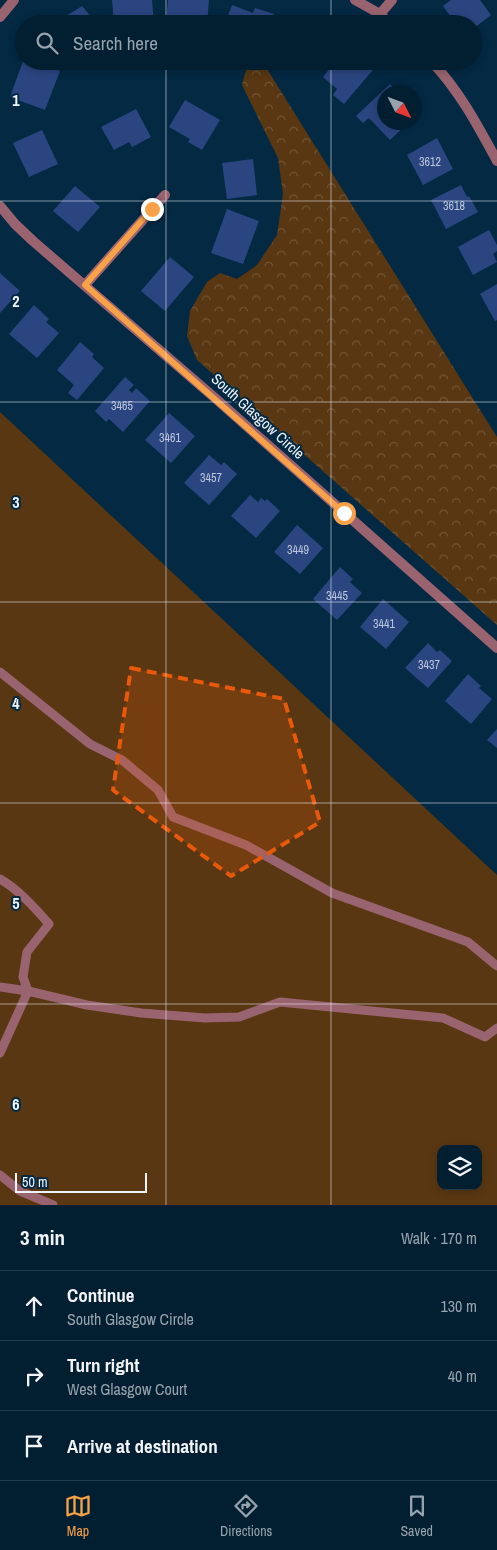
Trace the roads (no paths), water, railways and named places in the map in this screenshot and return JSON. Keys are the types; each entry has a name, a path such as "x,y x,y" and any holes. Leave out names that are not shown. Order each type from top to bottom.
{"street":[{"path":"0,17 14,0"},
{"path":"355,0 380,14 392,0"},
{"path":"439,70 471,114 497,161"},
{"path":"85,285 165,195"},
{"name":"South Glasgow Circle","path":"0,206 33,241 497,648"}],"lane":[{"path":"0,672 90,744 122,760 158,790 173,817 246,845 332,893 468,942 497,966"},
{"path":"0,879 6,882 49,924 27,952 23,977 28,991 0,1053"},
{"path":"0,987 28,991 86,1005 150,1014 205,1018 239,1017 280,1002 443,1018 485,1037 497,1028"},
{"path":"0,1175 20,1191 53,1205"}]}
